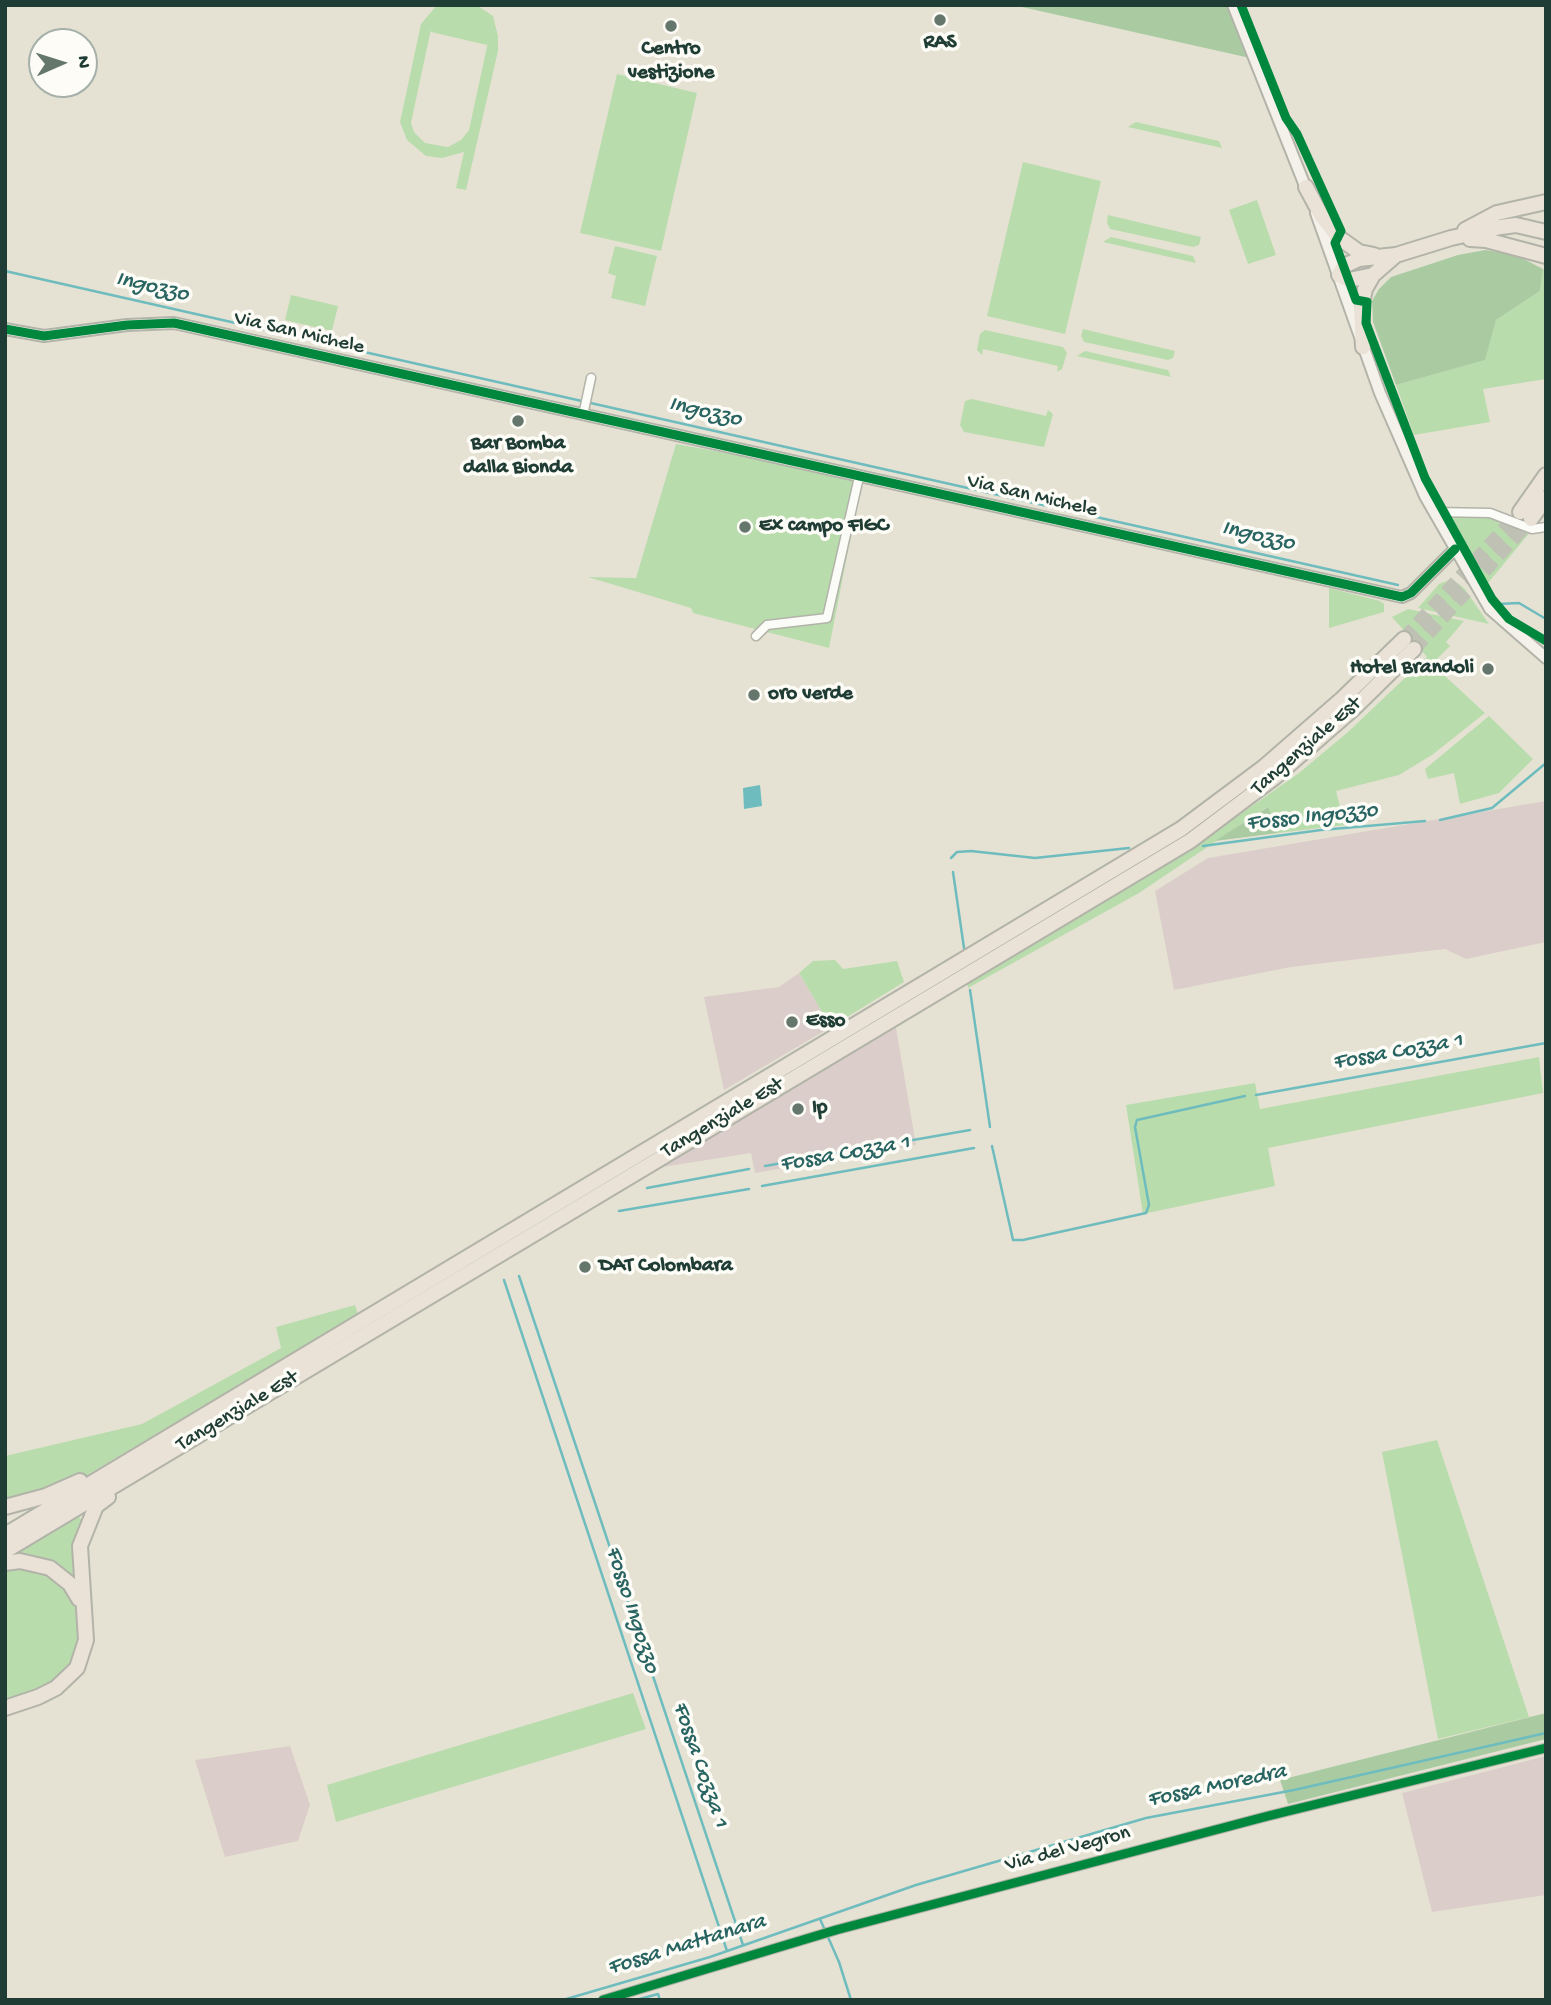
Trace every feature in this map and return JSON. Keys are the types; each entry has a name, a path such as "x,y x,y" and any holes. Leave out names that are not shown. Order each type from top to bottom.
{"highway":[{"path":"1306,187 1321,215 1338,237 1359,252 1376,256"},
{"path":"1451,238 1497,213 1546,202"},
{"path":"1373,275 1349,280 1339,275 1344,266 1376,256 1396,255 1451,238 1516,225 1546,232"},
{"path":"1451,238 1486,240 1546,256"},
{"path":"1363,347 1361,307 1373,275 1396,255"},
{"path":"1526,515 1543,486 1546,467"},
{"name":"Tangenziale Est","path":"5,1535 1181,829 1264,767 1409,644 1353,709 1275,777 1190,841 5,1551"},
{"path":"5,1708 38,1698 56,1688 76,1668 86,1640 80,1546 96,1506 166,1455"},
{"path":"5,1507 46,1496 133,1458"},
{"path":"5,1563 20,1561 50,1568 70,1584 83,1608"}],"street":[{"path":"1233,5 1306,187 1399,439 1435,512 1490,609 1546,657"},
{"name":"Via San Michele","path":"5,329 44,336 127,325 174,323 1402,597 1411,593 1455,549"},
{"path":"584,413 591,379"},
{"path":"756,636 767,625 827,618 859,477"},
{"path":"1435,512 1490,513 1532,529 1546,527"},
{"name":"Via del Vegron","path":"603,2000 826,1933 1268,1816 1546,1748"}],"shaded area":[{"path":"1546,801 1546,942 1466,959 1445,949 1291,967 1174,990 1155,891 1208,858"},
{"path":"799,973 831,1027 724,1090 704,997 779,987"},
{"path":"895,1022 916,1145 755,1173 751,1153 650,1169"},
{"path":"290,1746 310,1805 298,1841 225,1857 195,1760"},
{"path":"1546,1756 1546,1895 1432,1912 1402,1793"}],"green space":[{"path":"437,5 478,6 493,16 498,36 498,51 466,190 456,188 464,152 442,158 426,156 407,140 400,122 421,24","holes":["431,29 431,32 487,45 488,42 469,130 461,140 448,147 425,143 414,132 411,123"]},
{"path":"1013,5 1228,5 1250,58"},
{"path":"617,74 697,93 661,251 580,233"},
{"path":"1136,122 1219,141 1222,148 1128,127"},
{"path":"1023,162 1101,181 1065,334 987,316"},
{"path":"1257,200 1276,255 1248,264 1229,210"},
{"path":"1108,215 1201,237 1199,245 1193,247 1110,229 1107,223"},
{"path":"1111,237 1193,256 1196,263 1103,242"},
{"path":"615,246 657,256 645,306 611,298 616,276 608,273"},
{"path":"1485,250 1516,255 1543,269 1540,291 1496,320 1485,360 1396,385 1373,322 1372,301 1379,289 1391,277 1458,255"},
{"path":"1543,269 1546,271 1546,379 1483,389 1490,422 1414,435 1396,385 1484,360 1496,320 1540,291"},
{"path":"291,295 338,306 332,331 285,320"},
{"path":"1083,329 1175,351 1173,358 1168,360 1084,342 1081,336"},
{"path":"985,330 1063,347 1067,353 1062,369 1057,372 1058,366 983,349 982,355 977,350 980,334"},
{"path":"1085,351 1168,370 1171,377 1077,356"},
{"path":"972,399 1046,416 1048,410 1053,414 1044,447 964,432 960,425 965,401"},
{"path":"676,444 859,477 861,485 829,648 693,613 691,608 588,577 636,578"},
{"path":"1488,516 1531,531 1488,583 1452,517"},
{"path":"1452,579 1464,588 1489,624 1418,608 1439,584"},
{"path":"1329,588 1380,601 1384,604 1384,612 1329,628"},
{"path":"1408,609 1464,621 1446,642 1450,646 1432,664 1485,713 1432,755 1399,775 1336,791 1345,825 1278,833 1267,807 1139,893 968,988 967,983 1205,839 1299,773 1348,732 1427,657 1392,617"},
{"path":"1489,716 1533,759 1499,793 1460,804 1454,773 1428,779 1425,769"},
{"path":"1268,807 1278,833 1215,841"},
{"path":"835,960 843,969 897,961 904,982 831,1027 799,973 813,961"},
{"path":"1539,1057 1543,1093 1268,1148 1275,1186 1143,1214 1126,1105 1255,1083 1260,1109"},
{"path":"355,1305 358,1314 67,1487 5,1504 5,1456 142,1424 281,1348 276,1327"},
{"path":"1437,1440 1529,1717 1438,1739 1382,1452"},
{"path":"78,1516 83,1521 75,1577 21,1553 22,1549"},
{"path":"5,1566 33,1568 58,1579 77,1604 81,1637 67,1670 45,1688 5,1702"},
{"path":"633,1693 646,1729 336,1822 327,1785"},
{"path":"1546,1713 1546,1739 1288,1804 1280,1780"}],"water":[{"path":"760,785 762,806 744,809 743,788"}],"waterway":[{"name":"Ingozzo","path":"5,271 1398,585"},
{"path":"1498,604 1519,603 1546,619"},
{"name":"Fosso Ingozzo","path":"1440,820 1492,808 1546,763"},
{"name":"Fosso Ingozzo","path":"1203,846 1321,830 1425,821"},
{"name":"Fosso Ingozzo","path":"951,858 957,852 971,851 1035,858 1129,848"},
{"name":"Fosso Ingozzo","path":"953,872 964,948"},
{"name":"Fosso Ingozzo","path":"970,990 990,1127"},
{"name":"Fossa Cozza 1","path":"1256,1095 1546,1043"},
{"name":"Fossa Cozza 1","path":"992,1146 1013,1240 1023,1240 1146,1213 1149,1205 1135,1127 1137,1120 1245,1096"},
{"name":"Fosso Ingozzo","path":"765,1166 970,1130"},
{"name":"Fossa Cozza 1","path":"762,1186 974,1148"},
{"name":"Fosso Ingozzo","path":"647,1188 749,1169"},
{"name":"Fossa Cozza 1","path":"619,1211 749,1189"},
{"name":"Fossa Cozza 1","path":"519,1276 743,1945"},
{"name":"Fosso Ingozzo","path":"504,1280 727,1951"},
{"name":"Fossa Moredra","path":"563,2000 710,1957 916,1885 1146,1818 1294,1790 1546,1733"},
{"path":"820,1919 839,1962 851,2000"},
{"path":"636,2000 658,1994 660,2000"}],"tunnel":[{"path":"1404,639 1520,512"},
{"path":"1414,649 1531,519"}],"cycle path":[{"path":"1241,5 1286,118 1297,134 1341,231 1335,243 1356,300 1367,302 1366,323 1425,478 1492,599 1509,619 1546,641"},
{"path":"5,329 44,336 127,325 174,323 1402,597 1411,593 1455,549"},
{"path":"603,2000 836,1930 1268,1816 1546,1748"}],"place":[{"name":"RAS","path":"940,20"},
{"name":"Centro vestizione","path":"671,26"},
{"name":"Bar Bomba dalla Bionda","path":"518,421"},
{"name":"Ex campo FIGC","path":"745,527"},
{"name":"Hotel Brandoli","path":"1488,669"},
{"name":"oro verde","path":"754,695"},
{"name":"Esso","path":"792,1022"},
{"name":"Ip","path":"798,1109"},
{"name":"DAT Colombara","path":"585,1267"}],"water label":[{"name":"Fossa Mattanara","path":"687,1946"}]}
